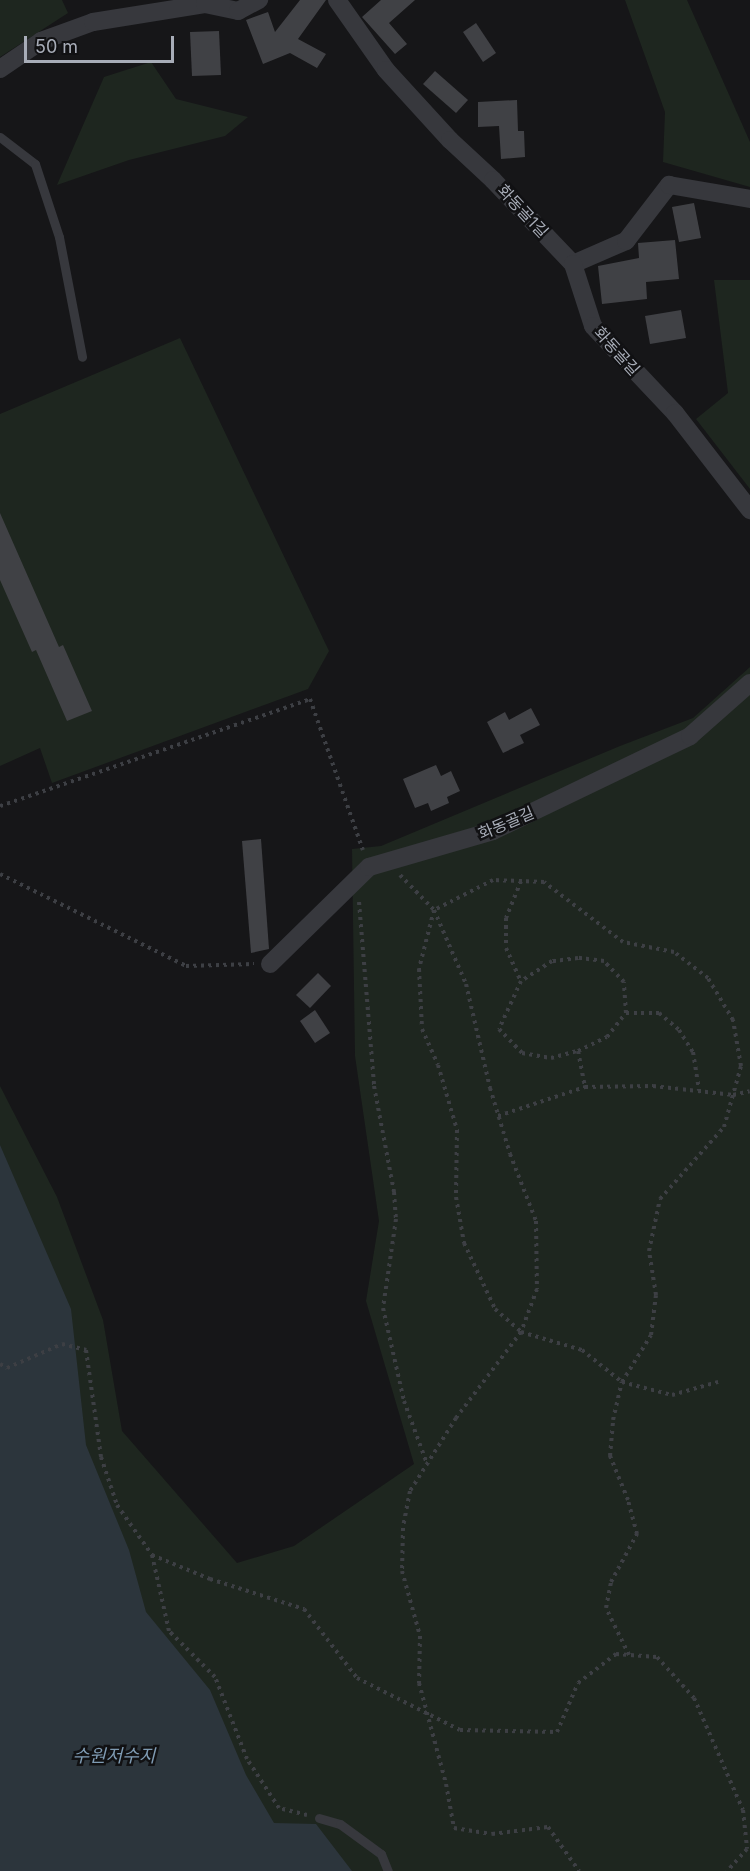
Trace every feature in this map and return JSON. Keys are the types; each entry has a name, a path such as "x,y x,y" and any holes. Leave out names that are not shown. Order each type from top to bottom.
{"street":[{"path":"0,69 41,41 93,22 205,4 238,11 259,0"},
{"name":"화동골1길","path":"337,0 386,70 450,140 493,180 573,264"},
{"path":"573,264 626,241 669,185 750,199"},
{"name":"화동골길","path":"573,264 593,326 675,413 750,510"},
{"name":"화동골길","path":"270,964 371,869 493,831 690,736 750,683"}],"lane":[{"path":"0,137 35,164 59,237 82,357"},
{"path":"319,1818 340,1824 381,1854 388,1871"}],"path":[{"path":"0,806 310,699 371,869 374,1086 394,1192 396,1219 383,1308 404,1401 427,1464"},
{"path":"371,869 434,909 466,984 498,1116 536,1221 537,1289 521,1332 475,1391 410,1491 403,1528 402,1571 420,1636 419,1683 446,1784 454,1828 492,1834 548,1827 579,1871"},
{"path":"0,874 186,966 270,964"},
{"path":"629,1655 606,1608 611,1582 637,1534 628,1500 610,1456 613,1420 622,1382 651,1335 656,1295 649,1251 660,1200 724,1127 741,1066 733,1020 708,978 674,952 623,942 544,882 493,880 434,909 419,969 422,1029 438,1065 457,1130 456,1197 464,1243 495,1309 521,1332 582,1350 622,1382 672,1395 718,1382"},
{"path":"521,881 506,918 506,948 521,981"},
{"path":"578,958 604,961 624,982 626,1013 607,1037 578,1051 551,1058 522,1053 499,1029 521,981 552,962 578,958"},
{"path":"626,1013 659,1013 679,1030 693,1052 699,1091"},
{"path":"578,1051 585,1087"},
{"path":"498,1116 585,1087 653,1086 733,1095 750,1090"},
{"path":"0,1364 7,1368 63,1344 86,1350 104,1467 117,1505 152,1555 169,1631 215,1677 247,1759 279,1808 319,1818"},
{"path":"152,1555 210,1579 304,1609 357,1678 460,1730 557,1732 578,1683 616,1654 657,1657 694,1698 743,1810 747,1849 727,1871"}],"shaded area":[{"path":"0,0 62,0 68,13 0,57"},
{"path":"625,0 687,0 750,142 750,187 663,162 665,112"},
{"path":"151,62 176,99 248,117 225,136 129,160 57,185 104,77"},
{"path":"714,280 750,280 750,489 696,419 728,393"},
{"path":"180,338 329,651 308,689 52,783 40,748 0,766 0,414"},
{"path":"750,667 750,1871 0,1871 0,1086 57,1197 103,1320 122,1431 237,1563 294,1546 414,1464 366,1301 379,1221 355,1056 352,849 381,846 620,746 693,718"}],"water":[{"name":"수원저수지","path":"0,1145 71,1309 86,1445 129,1550 146,1612 210,1690 246,1775 274,1823 316,1824 352,1871 0,1871"}],"building":[{"path":"300,0 326,0 298,39 326,54 317,68 290,53 263,64 246,20 268,12 275,32"},
{"path":"381,0 415,0 389,23 407,44 395,54 362,17"},
{"path":"476,23 496,53 483,62 463,32"},
{"path":"219,31 221,75 192,76 190,32"},
{"path":"435,71 468,100 456,113 423,84"},
{"path":"517,100 518,131 524,131 525,157 501,159 499,126 478,127 478,102"},
{"path":"694,203 701,238 679,242 672,207"},
{"path":"675,240 679,279 646,282 647,299 602,304 598,266 639,258 638,243"},
{"path":"681,310 686,338 650,344 645,316"},
{"path":"0,513 59,647 63,645 92,711 67,721 36,650 32,652 0,580"},
{"path":"531,708 540,725 520,735 524,743 503,753 487,722 505,712 509,720"},
{"path":"436,765 441,776 451,771 460,791 447,797 449,803 431,811 428,803 415,808 403,779"},
{"path":"261,839 269,949 251,953 242,841"},
{"path":"318,973 331,986 310,1008 296,995"},
{"path":"315,1010 330,1033 315,1043 300,1021"}]}
